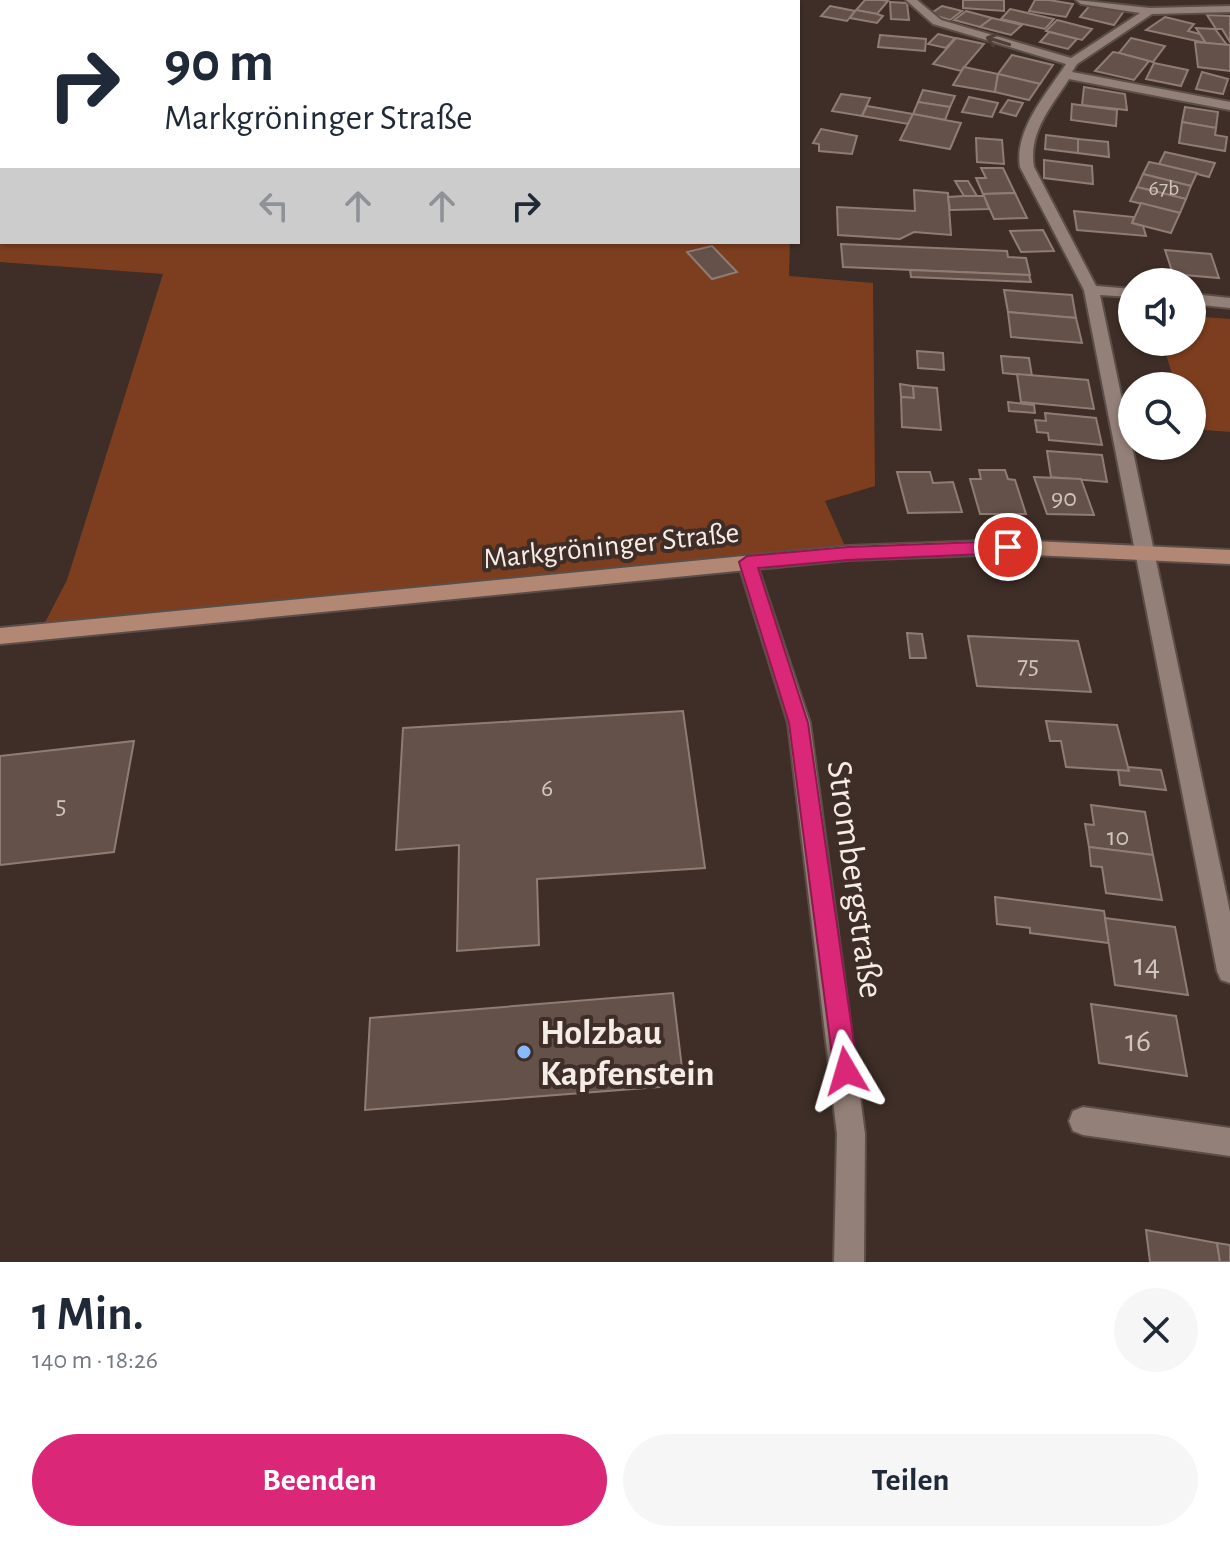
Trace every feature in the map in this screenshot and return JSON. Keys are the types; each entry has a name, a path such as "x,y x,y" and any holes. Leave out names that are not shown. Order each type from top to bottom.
{"main road":[{"name":"Markgröninger Straße","path":"0,636 848,553 1008,547 1230,557"}],"street":[{"path":"911,0 937,22 1073,62"},
{"path":"1163,0 1177,8"},
{"path":"1081,1 1150,11 1230,9"},
{"path":"1150,11 1073,62 1029,133 1024,149 1027,167 1091,290 1230,971"},
{"path":"1063,74 1230,106"},
{"path":"1091,290 1118,292"},
{"path":"1206,300 1230,303"},
{"name":"Strombergstraße","path":"747,562 799,723 847,1087 851,1134 849,1262"},
{"path":"1083,1121 1230,1142"}],"shaded area":[{"path":"0,244 790,244 789,276 873,283 875,486 825,501 848,553 40,632 67,580 163,274 0,262"},
{"path":"1206,317 1230,319 1230,432 1206,430 1206,372 1172,372 1166,356 1206,356"}],"building":[{"path":"865,0 888,1 877,14 856,10"},
{"path":"963,0 1004,0 1004,11 963,8"},
{"path":"1035,0 1073,4 1066,17 1029,11"},
{"path":"890,2 907,3 909,20 891,19"},
{"path":"1091,4 1124,11 1114,25 1080,17"},
{"path":"830,6 855,11 847,21 821,16"},
{"path":"942,6 962,11 950,20 930,14"},
{"path":"1010,9 1054,19 1045,29 1001,19"},
{"path":"856,10 883,16 877,23 850,18"},
{"path":"966,11 992,18 980,27 954,20"},
{"path":"1207,15 1230,16 1230,42 1222,29 1216,29"},
{"path":"1165,17 1194,24 1188,31 1200,34 1206,43 1146,30"},
{"path":"992,18 1022,25 1011,35 980,27"},
{"path":"1057,20 1092,29 1082,40 1046,31"},
{"path":"1196,28 1215,29 1227,45 1206,43"},
{"path":"1049,32 1077,39 1068,49 1040,42"},
{"path":"938,34 955,38 946,48 928,44"},
{"path":"880,35 926,39 925,51 878,47"},
{"path":"956,38 984,44 961,71 933,64"},
{"path":"1131,38 1165,46 1153,62 1119,53"},
{"path":"1195,42 1230,45 1230,71 1198,67"},
{"path":"1113,52 1149,61 1134,80 1095,71"},
{"path":"1012,55 1053,65 1040,84 998,74"},
{"path":"1154,63 1188,70 1181,86 1146,79"},
{"path":"964,67 998,74 995,92 953,85"},
{"path":"1202,72 1228,79 1223,94 1196,89"},
{"path":"998,74 1040,84 1029,100 995,92"},
{"path":"1084,87 1125,94 1127,110 1082,105"},
{"path":"923,90 955,96 950,107 918,102"},
{"path":"841,94 870,98 862,116 832,111"},
{"path":"969,97 998,103 992,117 962,112"},
{"path":"1008,100 1023,103 1016,116 1000,112"},
{"path":"918,102 950,107 945,120 913,114"},
{"path":"1072,104 1117,110 1116,126 1071,120"},
{"path":"867,106 913,114 908,124 862,116"},
{"path":"1185,107 1218,112 1216,128 1182,122"},
{"path":"913,114 961,123 950,149 900,140"},
{"path":"1182,122 1216,128 1215,135 1227,137 1225,151 1179,143"},
{"path":"821,129 857,136 852,154 819,151 819,144 813,143"},
{"path":"1046,135 1078,139 1078,153 1045,149"},
{"path":"976,138 1002,140 1004,164 977,162"},
{"path":"1078,139 1108,142 1109,157 1078,153"},
{"path":"1165,152 1215,163 1209,177 1159,164"},
{"path":"1044,160 1092,166 1093,184 1044,178"},
{"path":"1149,162 1197,173 1191,186 1143,174"},
{"path":"981,168 1003,168 1015,193 983,194 976,178 986,178"},
{"path":"1143,174 1191,186 1186,199 1137,187"},
{"path":"955,181 968,181 977,196 964,196"},
{"path":"1137,187 1186,199 1180,213 1130,201"},
{"path":"914,190 948,193 951,235 914,232 900,239 838,235 837,207 915,211"},
{"path":"1015,193 1027,218 994,219 983,194"},
{"path":"984,196 989,209 950,210 948,197"},
{"path":"1141,203 1180,213 1171,233 1132,223"},
{"path":"1074,211 1134,217 1132,223 1143,226 1146,236 1077,230"},
{"path":"1043,230 1054,251 1021,252 1010,231"},
{"path":"841,244 1007,251 1008,257 1026,258 1030,275 843,267"},
{"path":"712,246 737,272 712,279 687,252"},
{"path":"1165,250 1211,254 1219,278 1206,277 1206,268 1171,268"},
{"path":"910,270 1029,275 1031,282 911,277"},
{"path":"1004,290 1072,295 1076,318 1008,312"},
{"path":"1008,312 1076,318 1082,343 1011,337"},
{"path":"917,351 943,353 944,370 918,368"},
{"path":"1001,356 1029,358 1032,376 1003,373"},
{"path":"1017,374 1088,380 1094,409 1021,402"},
{"path":"900,384 913,386 914,398 901,397"},
{"path":"913,386 937,388 941,430 902,427 901,397 914,398"},
{"path":"1008,402 1034,405 1035,413 1009,411"},
{"path":"1045,413 1096,418 1102,445 1049,440 1048,433 1037,432 1035,420 1046,421"},
{"path":"1047,451 1102,455 1107,482 1051,477"},
{"path":"979,470 1005,470 1008,479 1015,480 1026,514 980,514 970,479 981,479"},
{"path":"897,472 930,472 933,483 953,482 962,512 908,513"},
{"path":"1034,477 1081,479 1094,515 1047,514"},
{"path":"907,633 922,634 926,658 910,658"},
{"path":"968,636 1078,641 1091,692 977,686"},
{"path":"683,711 705,868 537,879 539,945 457,951 459,845 396,850 403,728"},
{"path":"1046,721 1117,725 1129,771 1066,767 1061,741 1050,741"},
{"path":"134,741 114,852 0,865 0,756"},
{"path":"1128,767 1161,770 1166,790 1120,785 1118,770 1129,771"},
{"path":"1091,805 1145,812 1153,855 1089,847 1085,824 1094,825"},
{"path":"1089,847 1153,855 1162,900 1106,893 1102,867 1091,866"},
{"path":"995,897 1104,911 1109,943 1030,933 1030,928 997,924"},
{"path":"1105,918 1175,927 1188,995 1115,985"},
{"name":"Holzbau Kapfenstein","path":"673,993 684,1085 365,1110 370,1018"},
{"path":"1091,1004 1176,1016 1187,1076 1099,1063"},
{"path":"1146,1230 1217,1243 1220,1262 1150,1262"},
{"path":"1217,1243 1230,1245 1230,1262 1220,1262"}],"place":[{"name":"Holzbau Kapfenstein","path":"524,1052"}],"route":[{"path":"846,1071 799,723 747,562 848,553 1008,547"}]}
